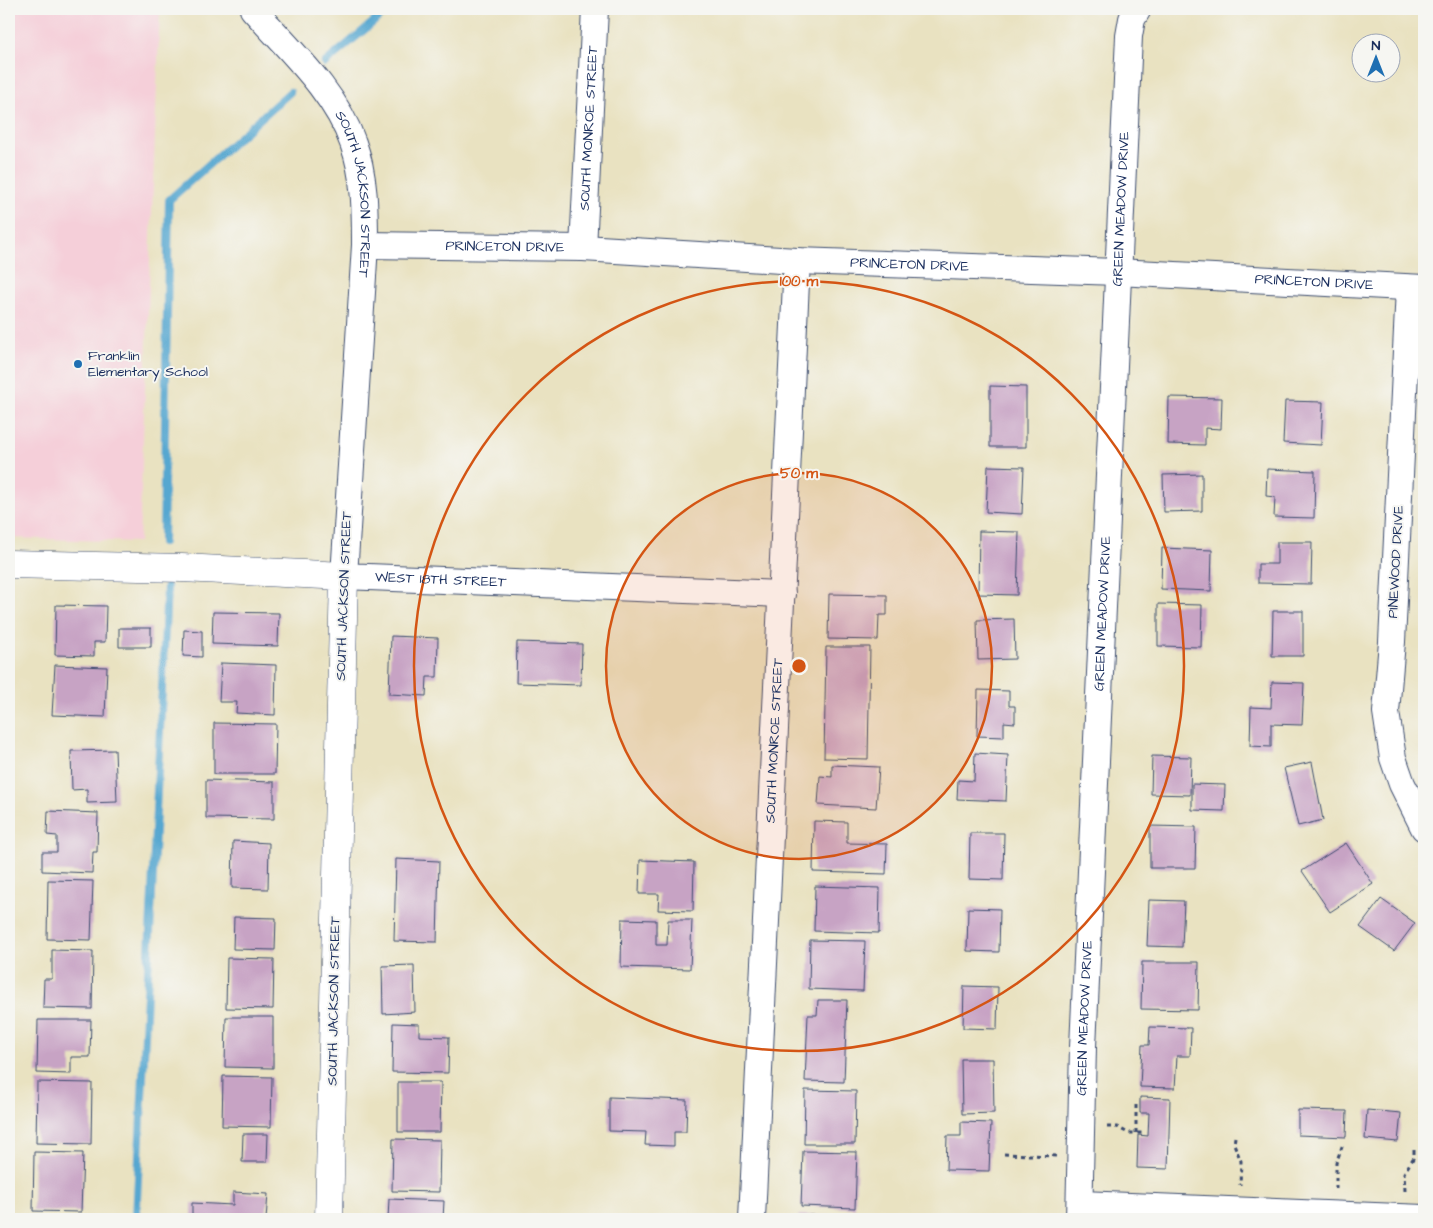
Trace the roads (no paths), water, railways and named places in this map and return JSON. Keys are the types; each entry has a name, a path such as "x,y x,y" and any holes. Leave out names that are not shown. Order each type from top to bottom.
{"street":[{"name":"SOUTH JACKSON STREET","path":"254,9 313,77 343,118 354,144 365,206 365,245 344,576 329,1219"},
{"name":"SOUTH MONROE STREET","path":"583,248 594,9"},
{"name":"GREEN MEADOW DRIVE","path":"1080,1212 1083,1038 1117,272 1129,36 1132,18 1138,9"},
{"name":"PRINCETON DRIVE","path":"365,245 583,248 797,261 1117,272 1416,288"},
{"name":"SOUTH MONROE STREET","path":"752,1219 797,261"},
{"name":"PINEWOOD DRIVE","path":"1416,288 1386,712 1393,758 1424,828"},
{"name":"WEST 18TH STREET","path":"9,564 182,568 782,594"},
{"path":"1080,1212 1239,1210 1415,1218"}],"waterway":[{"path":"325,63 389,9"},
{"path":"163,542 169,200 290,92"},
{"path":"136,1219 167,587"}],"place":[{"name":"Franklin Elementary School","path":"78,364"}]}
